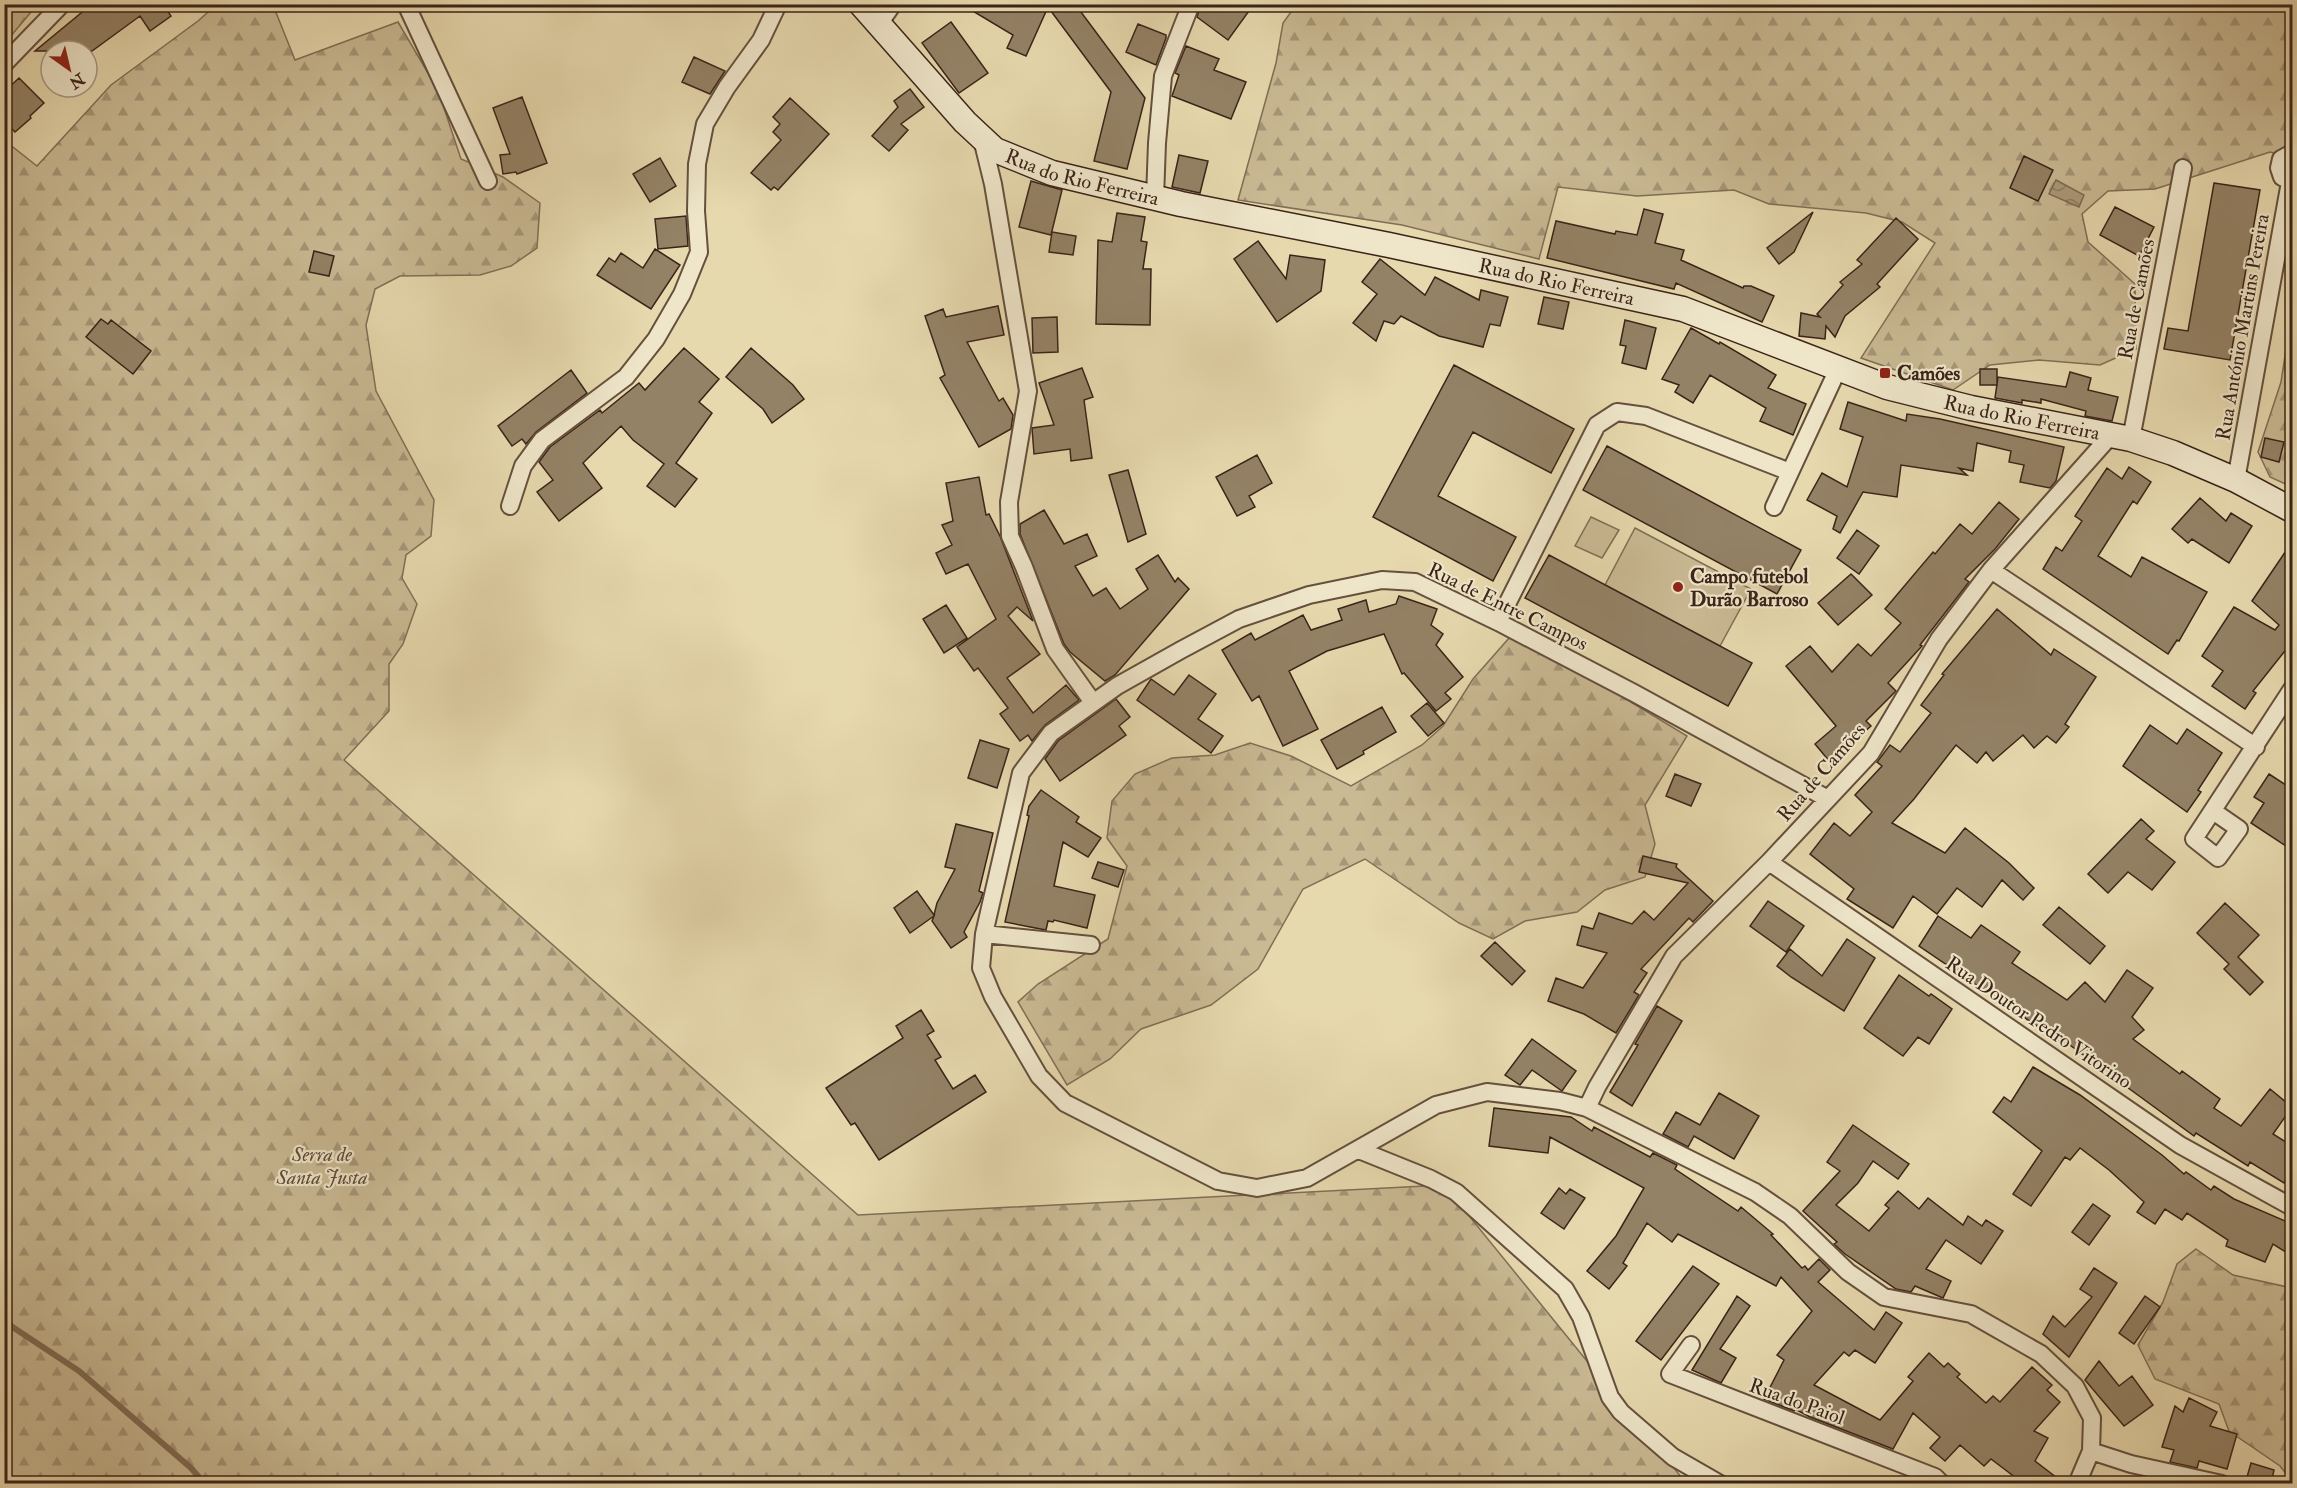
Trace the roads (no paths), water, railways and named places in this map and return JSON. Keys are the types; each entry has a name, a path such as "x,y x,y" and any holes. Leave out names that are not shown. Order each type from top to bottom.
{"street":[{"path":"4,64 62,4"},
{"path":"406,4 488,181"},
{"path":"510,506 523,466 542,440 626,377 656,339 682,294 699,252 696,211 697,164 705,124 727,87 761,40 778,4"},
{"name":"Rua do Rio Ferreira","path":"861,4 964,122 995,150 1052,173 1155,198 1389,244 1683,309 1887,387 1971,408 2121,436 2173,453 2236,480 2292,510"},
{"path":"879,24 893,4"},
{"path":"1155,198 1163,76 1191,4"},
{"path":"982,138 993,184 1028,391 1009,501 1010,536 1055,649 1092,702"},
{"name":"Rua António Martins Pereira","path":"2236,480 2291,182 2282,177 2279,168 2281,159 2292,153"},
{"name":"Rua de Camões","path":"1587,1108 1597,1086 1674,956 1769,862 1871,753 1939,639 1991,570 2121,436 2183,168"},
{"path":"1774,507 1838,369"},
{"path":"1498,622 1597,425 1617,412 1646,416 1790,472"},
{"path":"1991,570 2256,747"},
{"name":"Rua de Entre Campos","path":"1827,799 1634,693 1498,622 1414,582 1382,580 1309,595 1239,619 1135,675 1092,702 1051,733 1021,773 984,934 981,968 993,997 1039,1076 1065,1102 1218,1182 1257,1188 1307,1178 1436,1105 1486,1092 1560,1101 1587,1108 1755,1192 1790,1216 1848,1272 1884,1297 1971,1314 2041,1354 2074,1386 2092,1418 2091,1451"},
{"path":"2213,812 2292,689"},
{"name":"Rua Doutor Pedro Vitorino","path":"1769,862 2180,1145 2292,1207"},
{"path":"984,934 1090,945"},
{"path":"1359,1150 1431,1179 1456,1192 1565,1289 1581,1317 1610,1397 1621,1412 1673,1457 1720,1484"},
{"name":"Rua do Paiol","path":"1691,1345 1670,1374 1935,1477 1942,1484"},
{"path":"2077,1484 2091,1451 2131,1464 2222,1484"}],"water":[{"path":"2056,180 2084,195 2079,207 2049,194"}],"waterway":[{"path":"4,1316 11,1326 79,1371 191,1468 205,1484"}],"place":[{"name":"Camões","path":"1885,373"},
{"name":"Campo futebol Durão Barroso","path":"1678,587"}],"park label":[{"name":"Serra de Santa Justa","path":"322,1166"}]}
